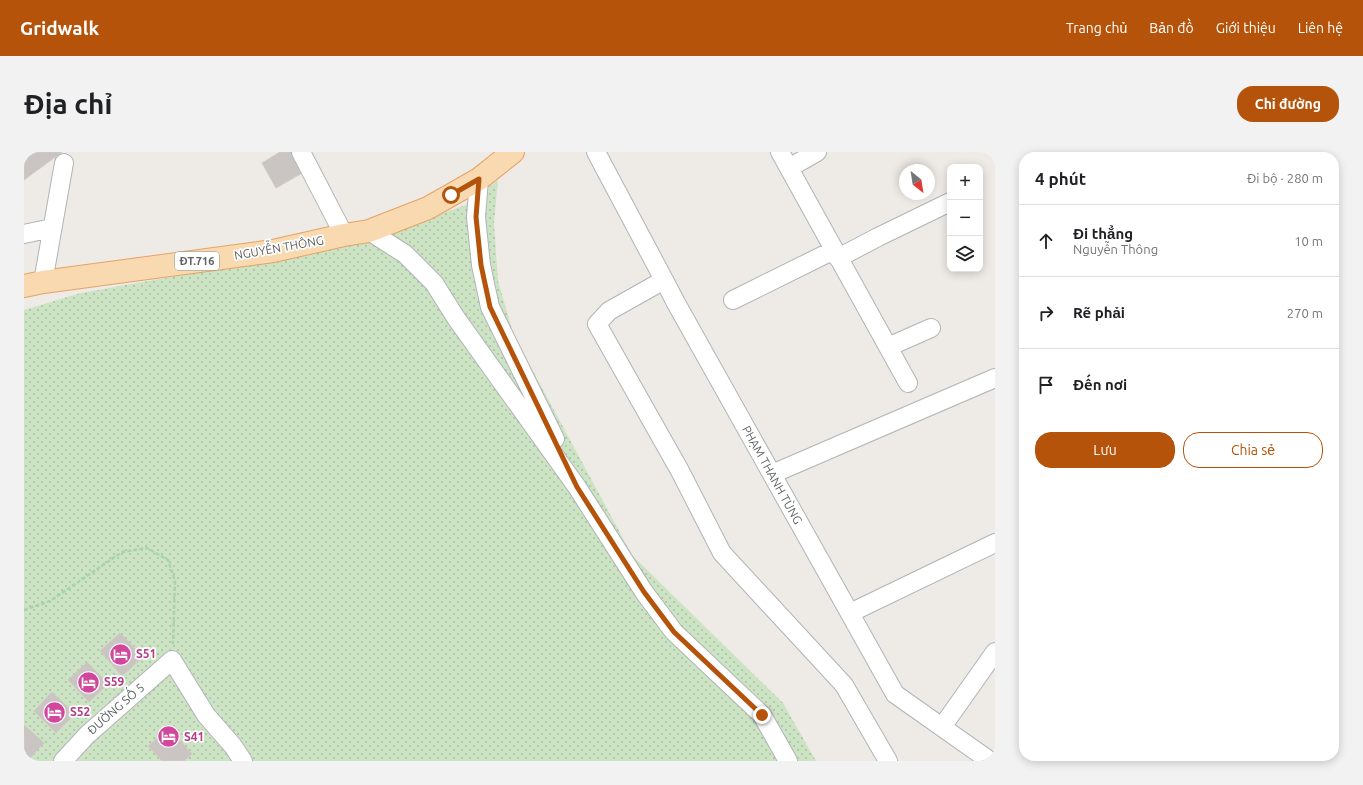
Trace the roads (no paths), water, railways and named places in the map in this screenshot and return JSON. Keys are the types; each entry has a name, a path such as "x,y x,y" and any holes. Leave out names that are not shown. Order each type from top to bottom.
{"main road":[{"name":"NGUYỄN THÔNG","path":"34,284 273,251 344,235 370,231 428,208 479,179 513,152"}],"street":[{"path":"301,152 344,235"},
{"name":"PHẠM THANH TÙNG","path":"596,152 680,310 895,694 990,761"},
{"path":"780,152 908,383"},
{"path":"788,168 817,152"},
{"path":"34,284 52,228 64,163"},
{"path":"479,179 476,217 481,265 490,307 577,487"},
{"path":"732,300 878,237 947,203"},
{"path":"24,234 52,228"},
{"path":"370,231 405,254 434,283 456,318 577,487 644,592 674,632 762,715 788,761"},
{"path":"664,280 609,311 597,324 680,471 722,553 844,685 888,761"},
{"path":"888,347 932,328"},
{"path":"772,474 995,378"},
{"path":"850,612 995,543"},
{"path":"942,728 995,652"},
{"name":"ĐƯỜNG SỐ 5","path":"63,761 87,735 172,660 206,715 233,746 243,761"}],"place":[{"name":"S51","path":"121,654"},
{"name":"S59","path":"88,682"},
{"name":"S52","path":"54,712"},
{"name":"S41","path":"168,737"}]}
